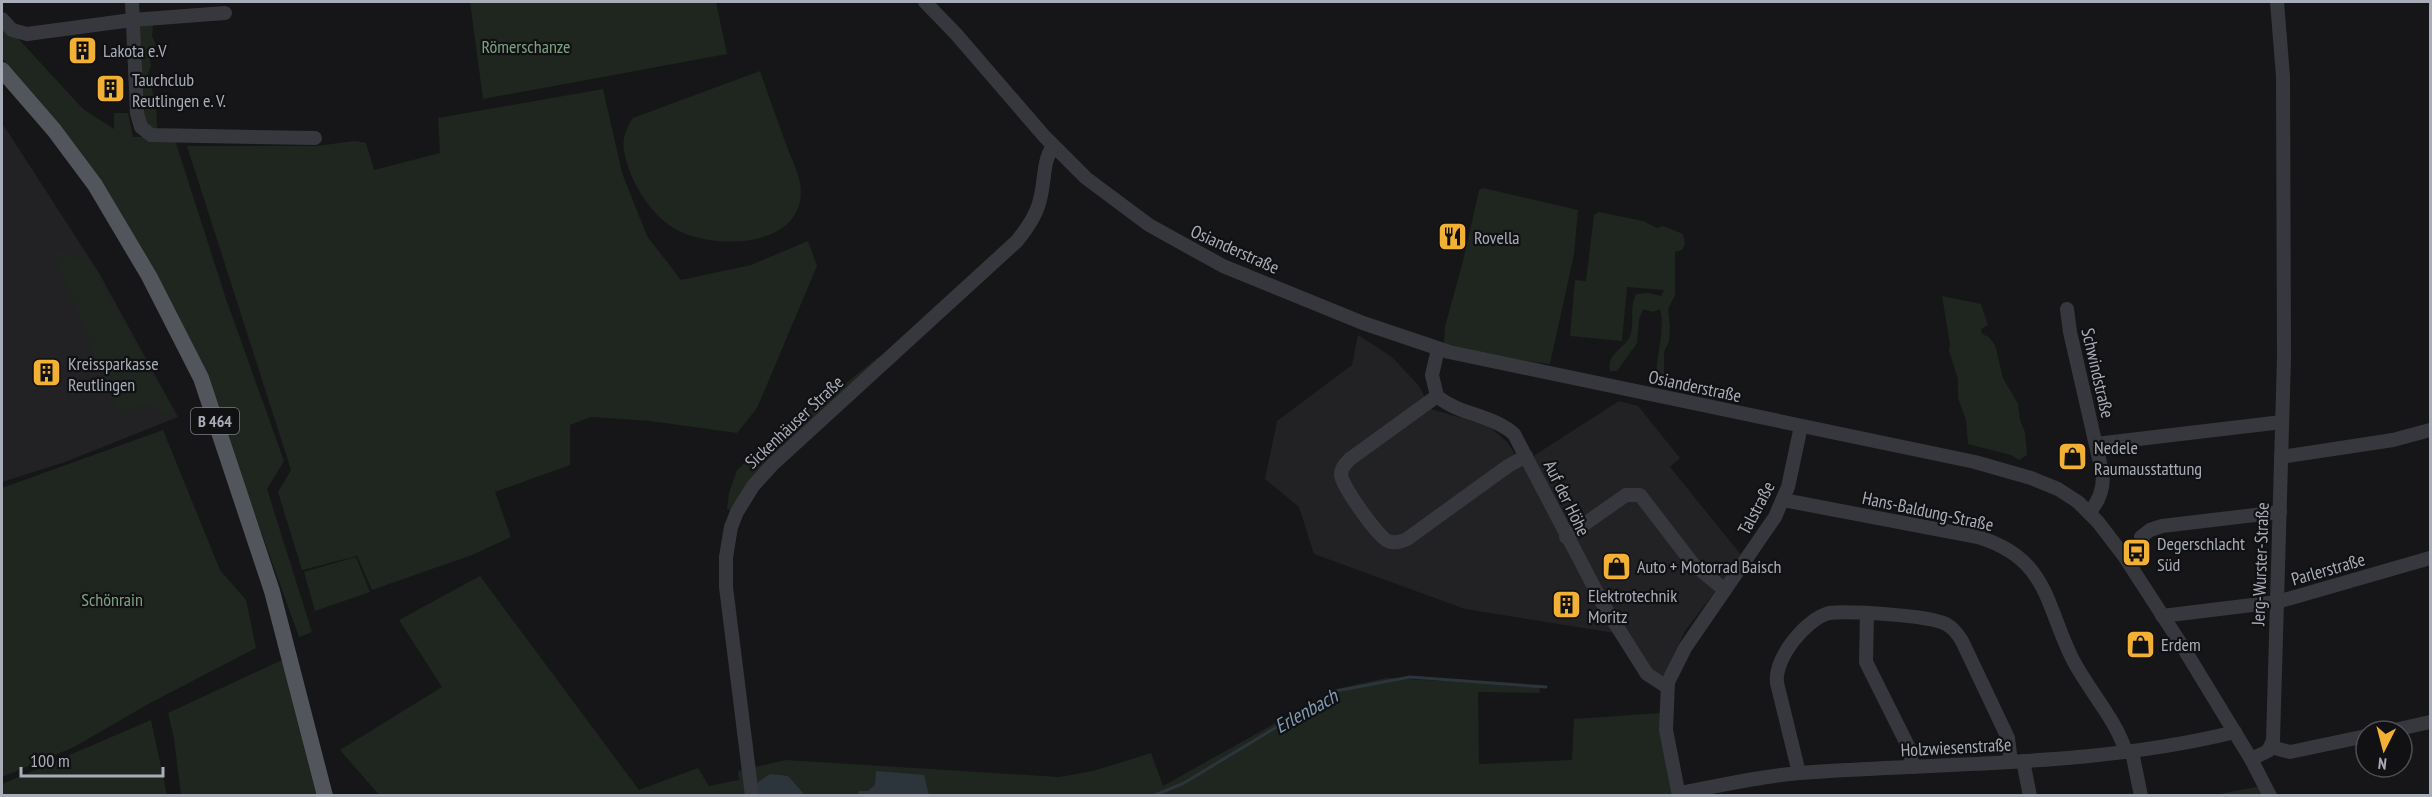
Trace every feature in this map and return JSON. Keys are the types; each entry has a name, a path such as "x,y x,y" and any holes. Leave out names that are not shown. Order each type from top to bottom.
{"main road":[{"name":"B 464","path":"2,70 54,130 95,185 149,276 201,378 272,591 325,795"}],"street":[{"path":"132,2 136,113 141,127 151,135 315,138"},
{"path":"925,2 956,34 1049,141"},
{"name":"Jerg-Wurster-Straße","path":"2271,747 2284,358 2283,76 2277,2"},
{"path":"2,19 12,30 27,34 132,20 225,13"},
{"name":"Osianderstraße","path":"1049,141 1086,178 1119,205 1190,250 1301,298 1438,349 2008,470 2058,489 2089,512 2124,556 2252,759 2270,795"},
{"name":"Sickenhäuser Straße","path":"752,795 726,587 728,542 736,512 753,486 773,464 1017,241 1037,210 1049,141"},
{"name":"Schwindstraße","path":"2067,309 2103,485 2098,500 2089,512"},
{"path":"1438,349 1432,375 1437,396 1350,459 1341,472 1344,485 1385,539 1397,543 1407,539 1508,466 1526,456"},
{"name":"Auf der Höhe","path":"1437,396 1457,408 1487,417 1507,427 1514,434 1604,606 1650,678 1667,687"},
{"path":"2096,444 2282,422"},
{"name":"Talstraße","path":"1679,794 1666,730 1667,687 1685,648 1765,534 1783,500 1801,426"},
{"path":"2281,457 2392,440 2430,430"},
{"path":"1566,537 1626,495 1640,495 1693,564 1725,590"},
{"name":"Hans-Baldung-Straße","path":"1783,500 1978,537 2008,550 2027,566 2046,592 2071,656 2129,752 2141,795"},
{"path":"2141,537 2150,530 2162,526 2280,512"},
{"name":"Parlerstraße","path":"2162,616 2277,602 2430,558"},
{"path":"1799,773 1777,683 1779,664 1807,626 1821,615 1839,612 1867,614 1937,621 1953,628 1962,641 2008,738 2030,795"},
{"path":"1867,614 1866,662 1909,748 1913,767"},
{"path":"2414,726 2430,722"},
{"name":"Holzwiesenstraße","path":"1679,794 1799,773 2017,761 2129,752 2235,732"},
{"path":"2252,759 2271,747 2290,752 2354,739"}],"shaded area":[{"path":"2,123 99,273 178,417 65,462 2,482"},
{"path":"1358,335 1392,357 1419,386 1431,409 1489,426 1508,443 1521,464 1619,401 1638,406 1680,458 1670,467 1742,556 1685,631 1664,675 1652,675 1615,633 1465,609 1314,554 1299,507 1265,479 1277,421 1352,365"},
{"path":"876,771 924,775 929,795 858,795 859,791 868,791 875,785"},
{"path":"770,774 788,776 805,795 758,795 757,783"}],"green space":[{"name":"Römerschanze","path":"470,2 716,2 727,54 483,99"},
{"path":"2,21 83,109 114,129 114,113 128,113 133,137 174,137 226,299 284,461 267,489 312,632 299,637 205,376 61,128 2,58"},
{"path":"134,22 153,24 152,36 156,45 149,55 151,66 148,73 156,106 157,128 153,130 144,125"},
{"path":"760,71 798,175 799,205 790,221 776,232 757,239 714,241 694,237 677,230 654,211 632,178 624,148 624,137 629,125 633,118"},
{"path":"603,89 622,173 647,236 681,280 751,265 808,241 817,266 757,408 737,433 650,421 591,417 570,425 570,465 495,492 511,537 472,555 372,590 357,556 302,570 278,492 291,470 187,146 316,146 355,141 366,143 374,170 440,153 438,118"},
{"path":"1483,188 1578,210 1574,254 1550,364 1499,357 1444,343 1445,327 1479,190"},
{"path":"1599,212 1643,221 1657,228 1663,226 1683,234 1685,244 1682,250 1675,252 1675,295 1668,309 1669,341 1664,352 1666,377 1662,386 1657,383 1662,327 1660,309 1653,312 1643,309 1639,320 1637,343 1617,371 1610,371 1610,365 1613,356 1630,336 1636,294 1648,293 1661,296 1664,290 1627,287 1622,341 1570,336 1575,280 1586,281 1594,215"},
{"path":"54,252 76,258 86,257 169,402 171,411 168,417 151,404 118,412"},
{"path":"1942,296 1981,304 1988,325 1981,329 1982,334 1989,337 1995,345 2003,378 2018,404 2020,420 2025,432 2027,455 2019,460 2011,455 1968,444 1966,420 1958,398 1958,379 1949,351 1950,344"},
{"path":"899,349 773,463 736,512 727,509 729,493 737,470 781,428 840,388 877,358"},
{"name":"Schönrain","path":"163,430 220,570 246,600 256,648 150,703 74,747 2,777 2,488"},
{"path":"356,557 370,592 315,611 304,572"},
{"path":"480,576 639,790 698,768 709,786 739,780 738,771 786,760 1059,777 1093,771 1151,753 1163,786 1336,689 1387,678 1539,686 1540,693 1478,692 1479,764 1572,760 1574,719 1660,713 1675,795 380,796 340,750 442,687 399,620"},
{"path":"282,660 316,795 181,795 174,739 168,713"},
{"path":"151,720 167,795 2,795 2,784"},
{"path":"2256,787 2267,788 2270,796 2209,796"}],"waterway":[{"name":"Erlenbach","path":"1153,796 1184,783 1336,691 1410,677 1546,687"}],"place":[{"name":"Lakota e.V","path":"82,50"},
{"name":"Tauchclub Reutlingen e. V.","path":"111,89"},
{"name":"Rovella","path":"1453,237"},
{"name":"Kreissparkasse Reutlingen","path":"47,373"},
{"name":"Nedele Raumausstattung","path":"2073,457"},
{"name":"Degerschlacht Süd","path":"2136,553"},
{"name":"Auto + Motorrad Baisch","path":"1616,566"},
{"name":"Elektrotechnik Moritz","path":"1567,605"},
{"name":"Erdem","path":"2140,644"}]}
